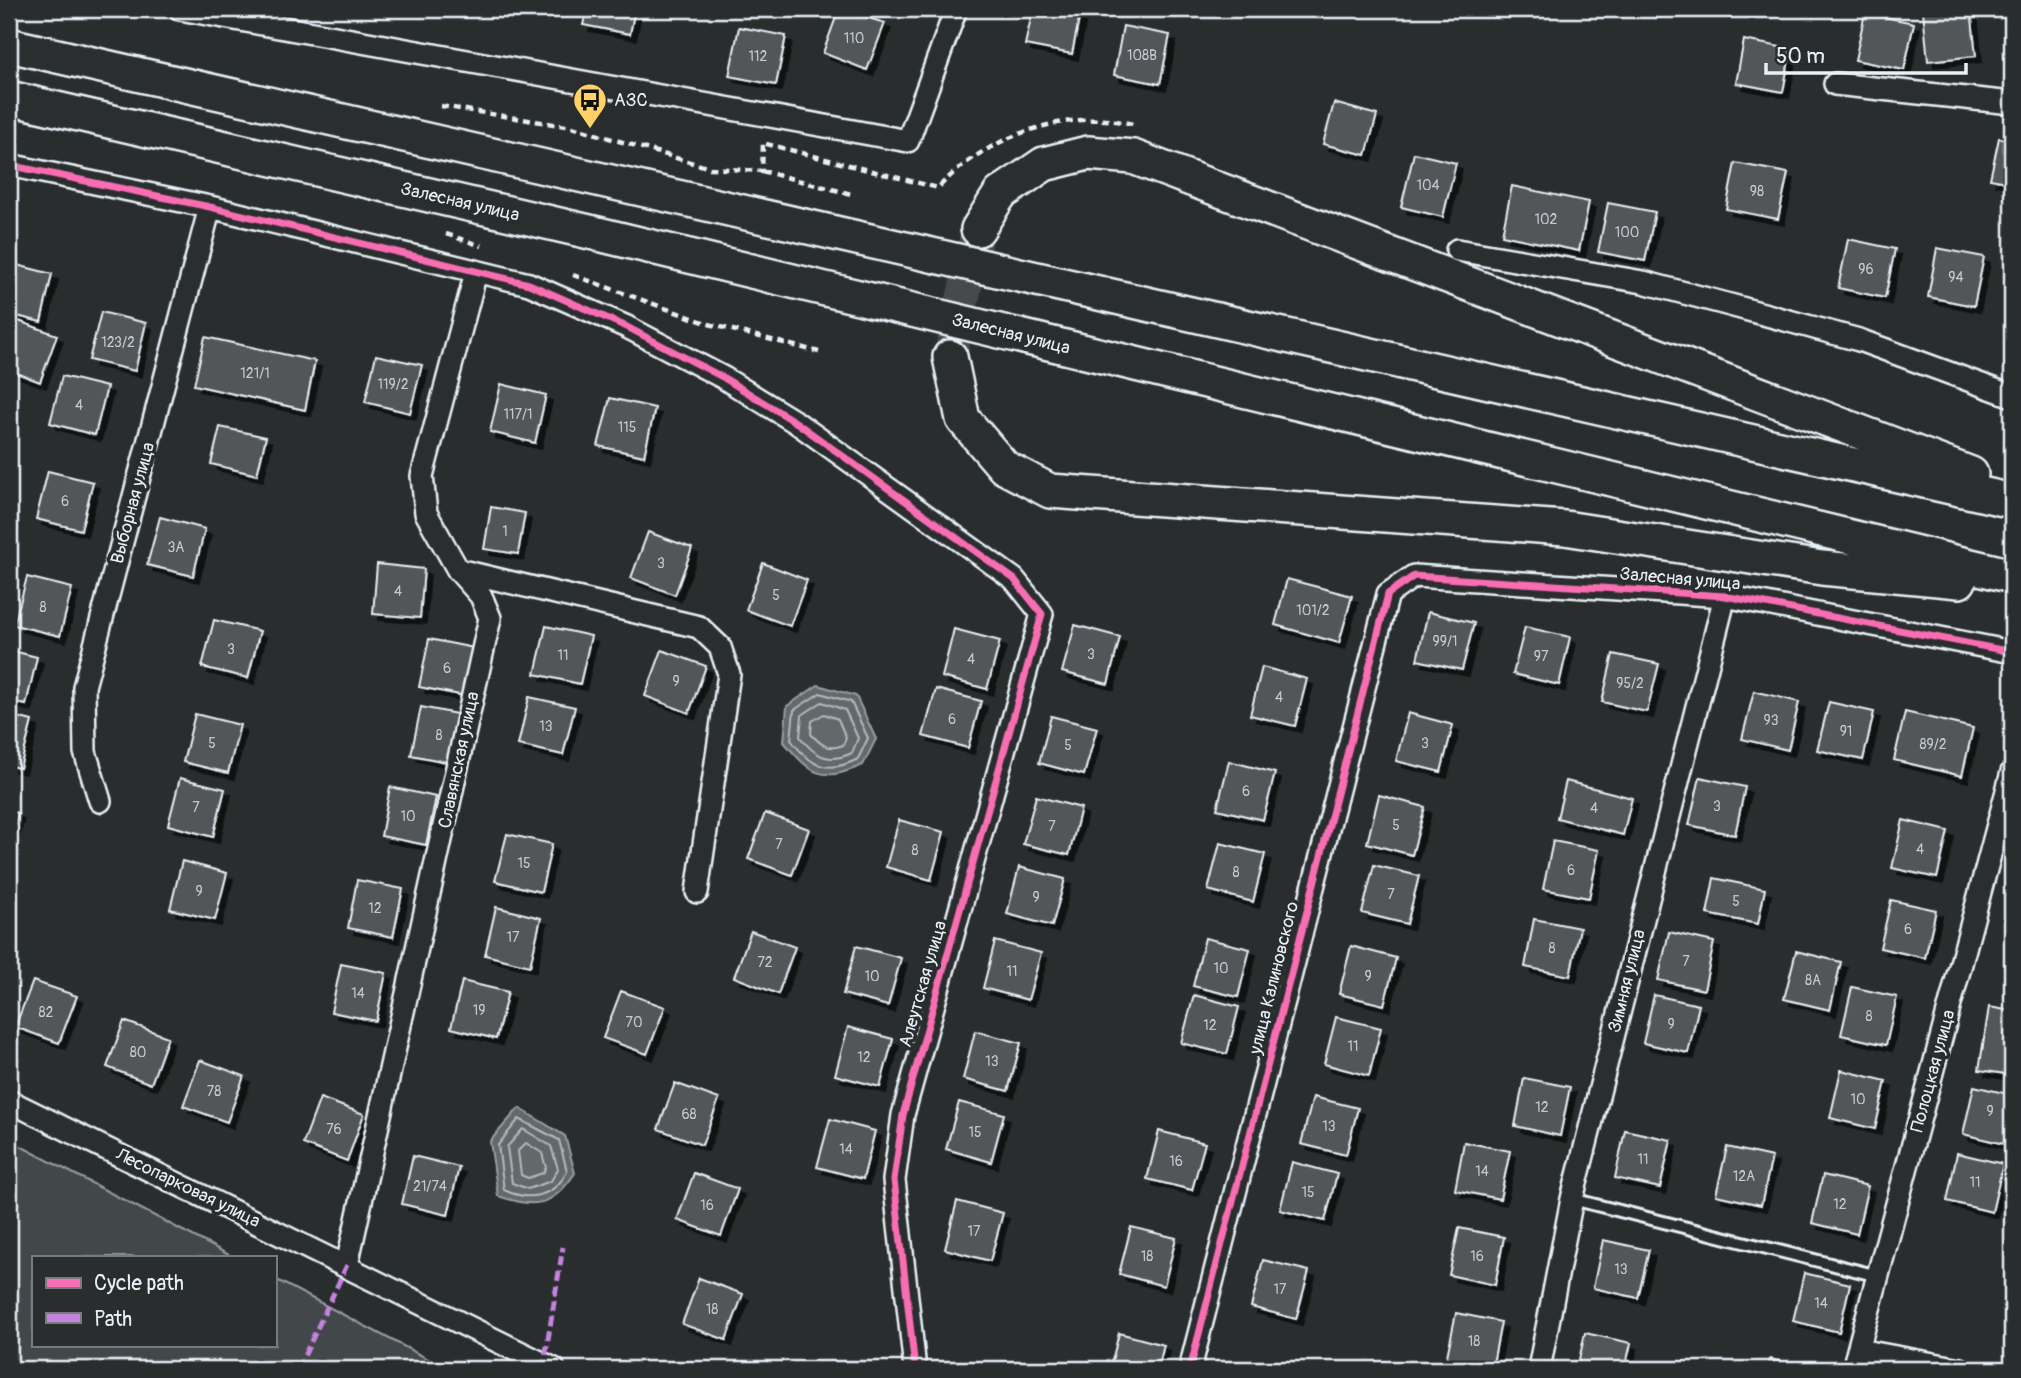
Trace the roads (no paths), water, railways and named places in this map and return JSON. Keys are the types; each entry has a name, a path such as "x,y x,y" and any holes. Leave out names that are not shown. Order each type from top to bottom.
{"main road":[{"path":"9,45 2012,501"},
{"name":"Залесная улица","path":"9,98 594,233 2012,576"},
{"path":"978,229 1000,194 1044,164 1088,153 1133,157 2012,490"},
{"path":"950,357 963,419 1004,467 1050,491 1565,528 1822,568 2012,586"}],"street":[{"path":"180,9 908,141 956,9"},
{"path":"1835,84 2012,103"},
{"path":"9,165 210,207 476,272"},
{"name":"Выборная улица","path":"100,801 85,752 84,687 210,207"},
{"path":"1457,250 1643,282 1730,304 1859,340 2012,396"},
{"name":"Славянская улица","path":"347,1265 490,618 481,596 458,570 426,513 422,476 476,272"},
{"name":"Алеутская улица","path":"476,272 529,284 627,327 724,378 797,423 1014,579 1042,614 903,1115 894,1180 915,1369"},
{"path":"458,570 699,627 720,647 729,674 697,892"},
{"name":"Залесная улица","path":"1388,594 1414,576 1725,596 2012,652"},
{"name":"улица Калиновского","path":"1190,1369 1388,594"},
{"name":"Зимняя улица","path":"1539,1369 1572,1199 1725,596"},
{"name":"Полоцкая улица","path":"1856,1360 2012,772"},
{"name":"Лесопарковая улица","path":"9,1101 554,1369"},
{"path":"1856,1360 1962,1369"}],"lane":[{"path":"1572,1199 1878,1276"}],"water":[{"path":"818,685 856,696 876,739 863,765 837,774 818,773 802,762 784,742 787,706"},
{"path":"519,1108 565,1136 575,1173 558,1193 542,1202 522,1202 498,1196 490,1141"}],"tunnel":[{"path":"950,357 978,229"}],"place":[{"name":"АЗС","path":"590,130"}]}
